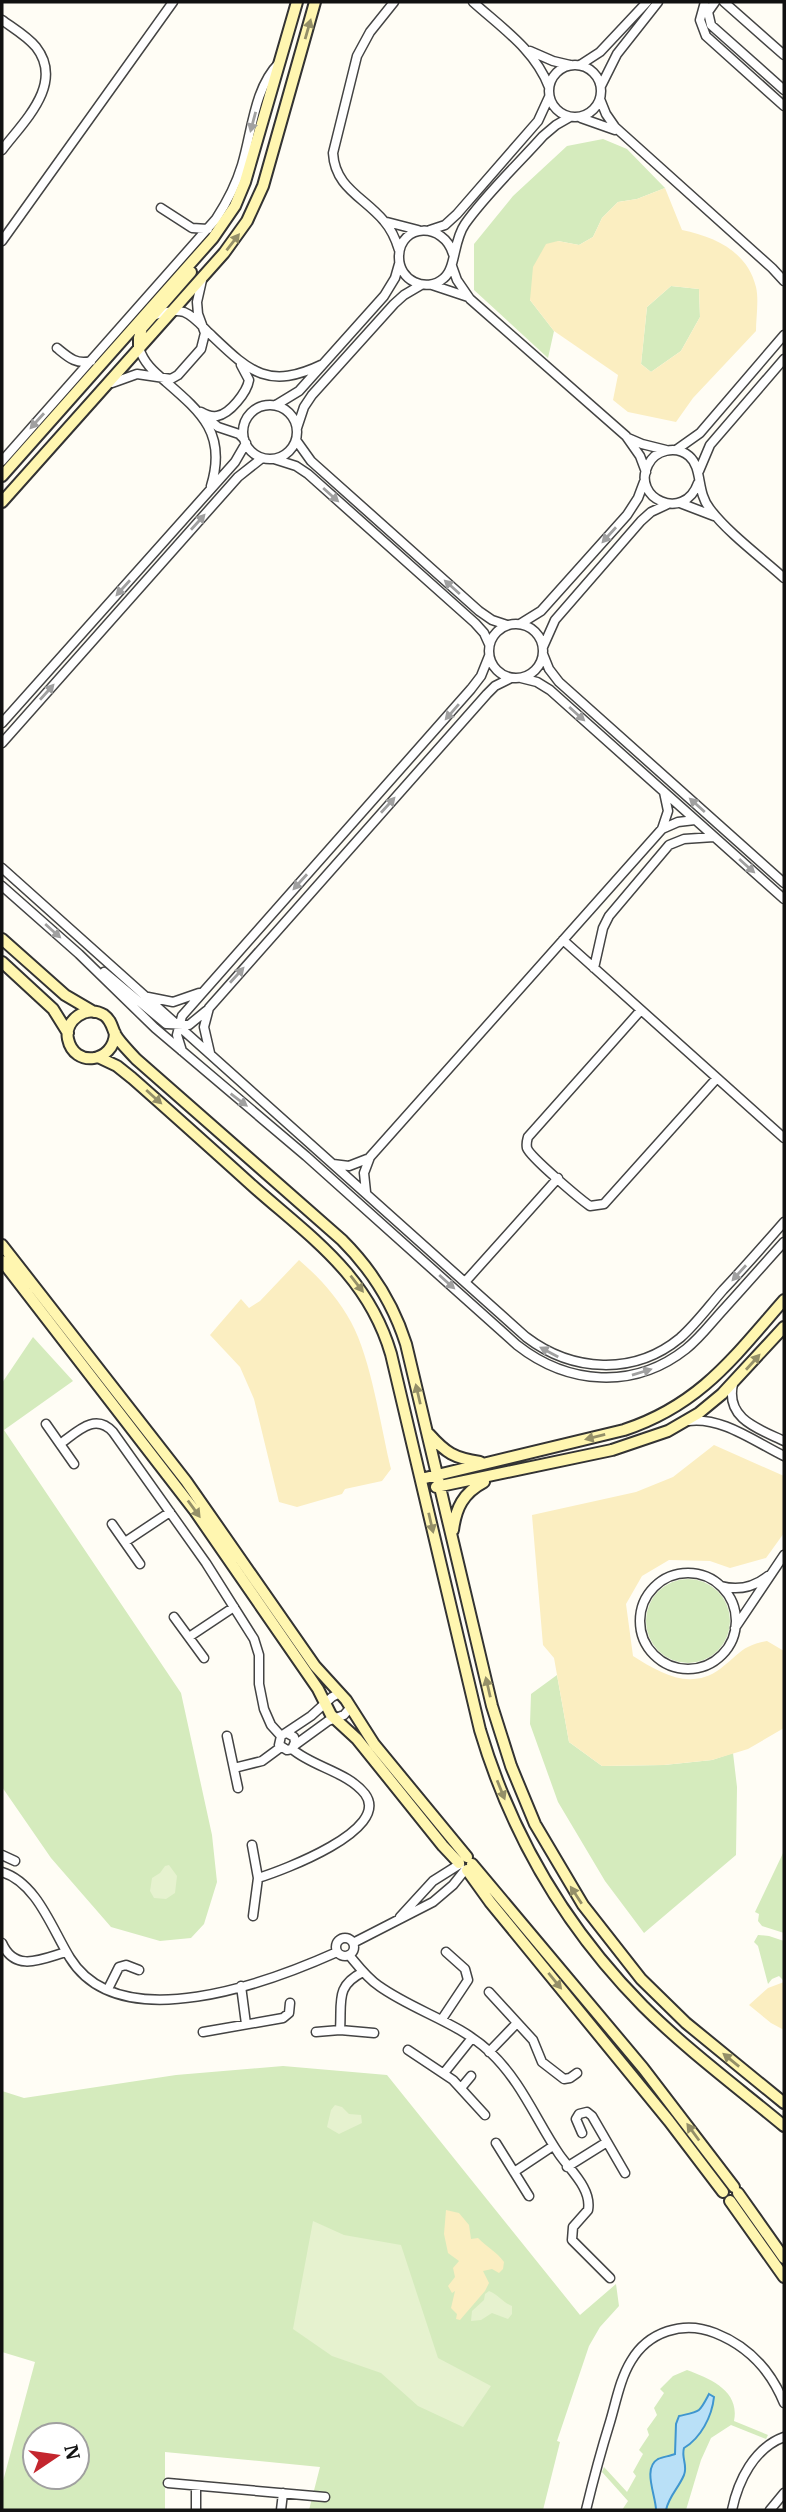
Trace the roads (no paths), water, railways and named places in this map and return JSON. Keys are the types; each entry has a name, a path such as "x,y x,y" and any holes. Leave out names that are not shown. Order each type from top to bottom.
{"street":[{"path":"2,241 173,2"},
{"path":"2,502 240,232 259,198 315,2"},
{"path":"394,2 370,32 357,56 332,153 334,167 342,182 384,220 402,228 420,230 445,225 457,214 538,121 549,92 550,81 559,70 576,65 600,52 647,2"},
{"path":"473,2 527,50 538,64 559,113 600,123 621,133"},
{"path":"658,2 612,62 594,110 543,136 468,220 457,239 452,266 457,280 470,299 626,436 640,456 650,493 669,504"},
{"path":"705,2 699,20 706,36 784,106"},
{"path":"715,2 708,12 710,25 784,90"},
{"path":"724,2 784,55"},
{"path":"8,459 139,320 235,206 246,182 294,6"},
{"path":"2,20 37,49 44,61 46,75 44,89 38,101 2,150"},
{"path":"527,50 553,61 576,65 596,75 601,87"},
{"path":"600,99 606,114 621,133 784,281"},
{"path":"161,208 192,229 211,233"},
{"path":"2,723 235,462 245,441 244,425 251,413 262,406 276,405 295,394 384,296 392,284 399,264 399,251 384,220"},
{"path":"192,229 195,245"},
{"path":"399,251 409,236 420,230"},
{"path":"430,230 443,236 453,254"},
{"path":"2,476 8,459 90,361 195,245 211,233"},
{"path":"211,233 207,253 140,333 139,348 148,366 218,427 239,434 255,454 296,466 308,474 475,623 489,645"},
{"path":"399,264 408,278 470,299"},
{"path":"274,459 285,455 296,440 301,414 312,395 398,299 444,278 452,266"},
{"path":"772,268 784,275"},
{"path":"101,390 119,379 134,375 171,379 178,375 205,341 197,306 203,277"},
{"path":"139,320 171,311 188,314 237,360 248,375 244,392 226,412 211,416 198,410"},
{"path":"296,440 311,461 479,611 492,620 507,625 520,624 541,611 627,515 638,498 653,457 672,450 701,433 784,335"},
{"path":"57,348 73,361 90,361"},
{"path":"680,503 692,495 702,459 710,445 784,359"},
{"path":"237,360 254,371 274,377 294,376 323,364"},
{"path":"73,361 76,378"},
{"path":"276,405 290,413 297,428"},
{"path":"198,410 212,431 216,445 216,466 209,491"},
{"path":"626,436 642,444 689,456 697,467 704,501 716,517 784,578"},
{"path":"2,743 238,477 262,458"},
{"path":"521,678 538,667 555,620 641,521 657,509 680,503 716,517"},
{"path":"520,624 535,632 549,669 559,682 784,883"},
{"path":"183,1052 177,1038 182,1016 471,690 481,676 489,656 489,645 496,632 507,625"},
{"path":"489,656 499,672 510,678"},
{"path":"79,954 161,1021 178,1026 193,1023 480,702 495,686 510,678 537,682 550,690 784,899"},
{"path":"332,1163 355,1165 370,1157 662,829 668,811 664,792"},
{"path":"662,829 678,822 695,820"},
{"path":"594,968 608,916 665,849 679,840 714,837"},
{"path":"2,868 526,1337 548,1352 584,1364 622,1364 659,1352 680,1338 784,1222"},
{"path":"2,886 183,1052 296,1147 517,1345 539,1361 563,1372 616,1378 642,1373 666,1363 697,1339 784,1242"},
{"path":"2,939 65,995 110,1021 115,1032 143,1065 332,1225 370,1270 391,1306 407,1344 501,1736 522,1795 565,1879 614,1947 663,2001 784,2103"},
{"path":"563,940 784,1138"},
{"path":"2,962 53,1009 68,1033 70,1046 74,1051 86,1058 98,1058 117,1066 132,1078 365,1294 386,1338 486,1765 514,1831 574,1923 625,1987 675,2035 784,2126"},
{"path":"143,995 173,1002 185,1000 201,992"},
{"path":"209,1008 205,1034 212,1055"},
{"path":"641,1010 528,1136 530,1152 558,1178 590,1206 604,1204 717,1078"},
{"path":"68,1033 74,1018 83,1013 94,1012"},
{"path":"98,1058 111,1048 115,1032"},
{"path":"367,1195 364,1173 370,1157"},
{"path":"465,1282 558,1178"},
{"path":"2,1245 186,1480 315,1666 340,1693 374,1744 490,1902 784,2258"},
{"path":"2,1261 201,1518 315,1684 334,1718 357,1739 443,1846 465,1865"},
{"path":"422,1484 438,1475 640,1424 679,1405 776,1304"},
{"path":"422,1484 440,1487 631,1445 685,1421 710,1404 733,1384 784,1326"},
{"path":"733,1384 733,1403 741,1418 784,1441"},
{"path":"685,1421 712,1421 784,1456"},
{"path":"60,1444 87,1425 96,1423 106,1426 170,1511 257,1644 260,1661 259,1684 264,1709 271,1725 294,1737 293,1746"},
{"path":"46,1424 74,1464"},
{"path":"428,1433 452,1455 486,1463"},
{"path":"452,1537 456,1513 464,1497 496,1476"},
{"path":"125,1542 170,1511"},
{"path":"112,1524 140,1564"},
{"path":"775,1569 763,1580 749,1587 734,1589 719,1586 700,1575 689,1573 668,1577 651,1591 641,1610 640,1621 645,1642 659,1659 668,1665 689,1669 710,1663 719,1657 732,1639 735,1629 775,1569 784,1555"},
{"path":"719,1586 731,1601 735,1629"},
{"path":"189,1637 234,1607"},
{"path":"174,1617 204,1658"},
{"path":"340,1693 284,1734 279,1742 281,1747 285,1750 293,1746 351,1708"},
{"path":"300,1723 301,1731 309,1734"},
{"path":"227,1736 238,1787"},
{"path":"258,1878 297,1865 314,1856 359,1826 369,1811 366,1796 358,1787 339,1774 311,1762 293,1746"},
{"path":"234,1769 261,1761 281,1747"},
{"path":"252,1845 258,1878 253,1916"},
{"path":"2,1857 15,1861"},
{"path":"400,1917 428,1886 465,1865"},
{"path":"353,1943 439,1898 453,1885 465,1865"},
{"path":"2,1872 18,1880 37,1902 66,1952 83,1975 108,1989 135,1997 163,2000 199,1997 287,1972 337,1952"},
{"path":"428,1886 430,1895 439,1898"},
{"path":"346,1938 353,1943 353,1951 349,1955 344,1957 337,1952 336,1943 340,1939 346,1938"},
{"path":"2,1943 12,1958 22,1962 33,1962 66,1952"},
{"path":"442,2019 468,1980 465,1969 446,1952"},
{"path":"349,1955 363,1972 384,1990 442,2019 489,2052 523,2093 553,2146 585,2190 589,2200 586,2214 573,2227 572,2240 610,2278"},
{"path":"108,1989 119,1967 126,1965 139,1970"},
{"path":"340,2030 342,1989 349,1980 363,1972"},
{"path":"241,1986 246,2024"},
{"path":"489,1992 533,2040 542,2062 558,2076 567,2079 577,2073"},
{"path":"203,2032 274,2020 287,2015 290,2003"},
{"path":"274,2020 276,2030"},
{"path":"489,2052 517,2023"},
{"path":"316,2032 340,2030 374,2033"},
{"path":"444,2073 471,2038"},
{"path":"408,2049 444,2073 485,2115"},
{"path":"461,2088 471,2076"},
{"path":"582,2133 576,2119 584,2112 592,2116 625,2173"},
{"path":"567,2167 607,2142"},
{"path":"496,2143 529,2196"},
{"path":"514,2172 553,2146"},
{"path":"731,2193 784,2277"},
{"path":"586,2510 596,2467 626,2371 643,2346 660,2334 689,2327 709,2330 729,2339 747,2351 762,2366 784,2403"},
{"path":"732,2510 738,2489 751,2465 768,2446 784,2437"},
{"path":"168,2483 324,2497"},
{"path":"196,2486 197,2510"},
{"path":"281,2510 283,2493"},
{"path":"770,2510 784,2493"}],"water":[{"path":"709,2394 714,2397 708,2419 696,2438 684,2448 684,2475 666,2510 656,2510 650,2475 653,2463 675,2454 676,2424 679,2416 698,2410"}]}
